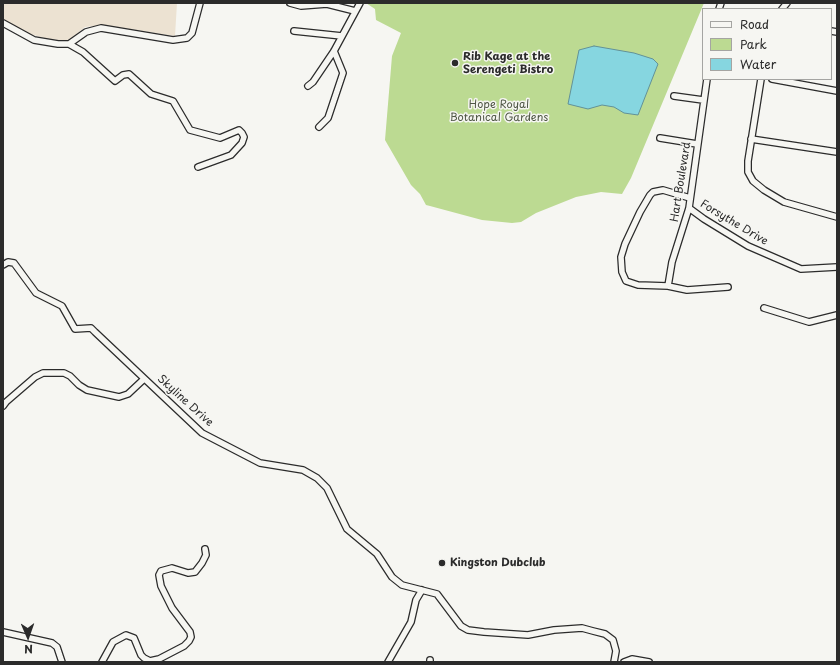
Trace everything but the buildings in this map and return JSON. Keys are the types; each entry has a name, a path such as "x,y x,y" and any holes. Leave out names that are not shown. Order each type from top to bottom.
{"street":[{"path":"70,44 86,32 101,28 173,40 187,38 192,33 200,3"},
{"path":"290,3 301,6 327,4 355,11"},
{"path":"308,86 313,82 334,51 360,3"},
{"path":"3,23 34,40 70,44 83,52 115,80 128,74 151,94 173,101 190,130 220,138 239,130 242,133 244,137 242,143 231,155 198,167"},
{"path":"294,31 342,36"},
{"path":"319,128 328,118 343,73 334,51"},
{"name":"Hart Boulevard","path":"668,286 672,262 689,208 707,80"},
{"path":"761,80 751,139 748,172 753,180 764,190 784,202 837,217"},
{"path":"777,80 837,91"},
{"path":"674,96 703,100"},
{"path":"660,138 697,144"},
{"path":"751,139 837,152"},
{"path":"690,198 663,190 653,192 640,212 621,257 622,272 626,281 638,285 668,286 687,290 728,287"},
{"name":"Forsythe Drive","path":"689,208 748,246 801,269 810,270 837,267"},
{"name":"Skyline Drive","path":"3,265 8,262 14,263 36,294 62,306 75,329 91,328 202,433 260,463 303,470 317,478 328,488 347,528 377,554 392,577 402,585 437,594 457,623 468,630 528,635 554,630 582,628 605,634 613,640 616,650 614,662"},
{"path":"764,308 809,322 837,315"},
{"path":"3,406 35,377 43,373 64,373 87,390 119,397 128,394 144,379"},
{"path":"102,662 113,642 126,635 134,638 141,655 150,661 159,659 184,646 189,641 191,636 190,632 172,608 161,586 159,575 161,572 172,568 188,574 195,572 206,555 205,549"},
{"path":"388,662 411,622 416,600 422,590"},
{"path":"3,632 52,643 57,647 62,662"},
{"path":"624,662 632,659 649,662"}],"shaded area":[{"path":"3,3 177,3 175,36 103,25 85,27 68,41 47,39 27,33 3,20"}],"green space":[{"name":"Hope Royal Botanical Gardens","path":"366,3 704,3 631,178 622,194 601,192 576,197 536,213 521,222 512,223 482,220 426,205 420,194 411,185 385,140 392,56 401,33 376,20 375,9"}],"water":[{"path":"594,46 634,53 653,59 658,64 638,115 624,113 614,107 602,105 588,109 568,104 579,50"}],"place":[{"name":"Rib Kage at the Serengeti Bistro","path":"455,63"},
{"name":"Kingston Dubclub","path":"442,563"}]}
